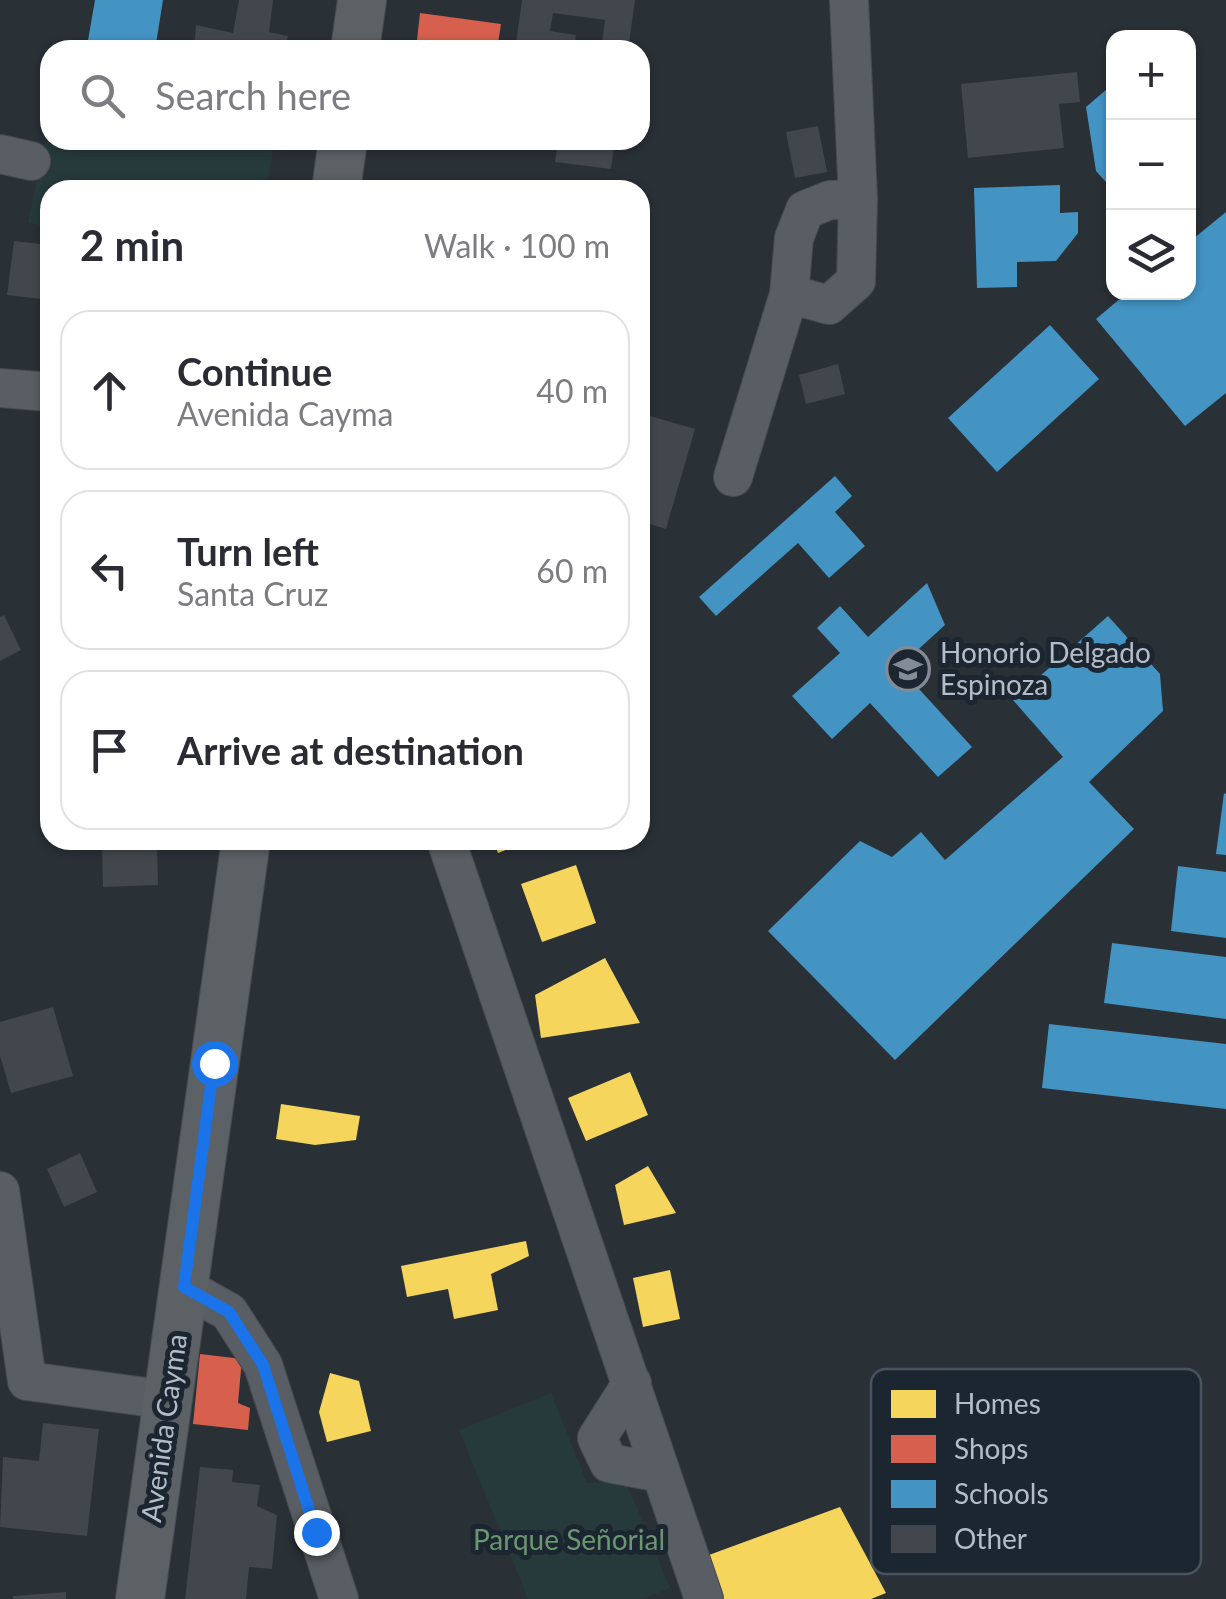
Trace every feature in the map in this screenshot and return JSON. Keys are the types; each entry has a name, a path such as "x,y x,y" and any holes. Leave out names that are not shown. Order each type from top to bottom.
{"main road":[{"path":"356,40 362,0"},
{"path":"337,180 342,150"},
{"name":"Avenida Cayma","path":"140,1599 245,850"}],"street":[{"path":"790,294 830,306 856,281 858,199 849,0"},
{"path":"733,477 790,294 794,238 806,210 830,200 858,199"},
{"path":"0,388 40,391"},
{"path":"449,850 704,1599"},
{"path":"0,1191 28,1381 168,1400"},
{"path":"184,1287 229,1312 263,1365 339,1599"},
{"path":"632,1383 596,1438 609,1464 662,1473"}],"green space":[{"path":"43,150 273,150 268,180 40,180 40,225 28,223"},
{"name":"Parque Señorial","path":"551,1393 587,1483 626,1482 670,1588 643,1599 528,1599 459,1430"}],"building: Homes":[{"path":"576,865 596,923 542,942 521,884"},
{"path":"605,958 640,1023 541,1038 535,995"},
{"path":"630,1072 648,1115 586,1141 568,1098"},
{"path":"281,1104 360,1116 356,1140 315,1145 276,1139"},
{"path":"648,1166 676,1213 624,1225 615,1185"},
{"path":"526,1241 529,1256 491,1274 498,1310 454,1319 448,1289 407,1297 401,1266"},
{"path":"670,1270 680,1319 643,1327 633,1278"},
{"path":"330,1373 359,1381 371,1431 327,1442 319,1412"},
{"path":"840,1507 871,1565 871,1574 876,1574 886,1593 871,1599 710,1599 698,1559"}],"building: Shops":[{"path":"420,13 501,24 499,40 417,40"},
{"path":"200,1354 242,1359 238,1403 250,1408 248,1430 193,1424"}],"building: Schools":[{"path":"95,0 163,0 157,40 88,40"},
{"path":"1106,90 1106,182 1096,171 1086,107"},
{"path":"1060,185 1060,213 1078,212 1078,233 1056,261 1017,262 1017,287 977,288 974,188"},
{"path":"1226,212 1226,393 1185,426 1096,319 1119,300 1196,300 1196,236"},
{"path":"1050,325 1099,379 997,472 948,418"},
{"path":"835,476 852,496 835,512 865,546 829,578 798,543 716,616 699,597"},
{"path":"927,583 945,625 899,667 972,747 938,777 870,703 832,739 792,696 840,653 817,628 840,606 868,637"},
{"path":"1108,616 1160,674 1163,711 1089,782 1134,829 895,1060 768,931 860,841 892,857 921,832 945,860 1063,757 1013,700"},
{"path":"1226,794 1226,855 1216,854"},
{"path":"1178,866 1226,872 1226,938 1171,931"},
{"path":"1112,943 1226,957 1226,1019 1104,1003"},
{"path":"1049,1024 1226,1044 1226,1109 1042,1088"}],"building: Other":[{"path":"239,0 273,0 269,32 288,36 287,40 195,40 196,25 233,33"},
{"path":"522,0 635,0 629,40 602,40 605,20 553,13 550,31 576,35 575,40 516,40"},
{"path":"1077,72 1080,102 1059,104 1064,148 968,158 961,84"},
{"path":"818,126 827,172 795,178 786,132"},
{"path":"557,150 614,150 611,169 555,162"},
{"path":"14,241 40,244 40,299 7,295"},
{"path":"838,364 845,394 806,404 799,375"},
{"path":"650,416 695,429 666,529 650,524"},
{"path":"4,615 21,650 0,661 0,617"},
{"path":"102,850 157,850 158,885 103,887"},
{"path":"53,1007 73,1076 11,1093 0,1056 0,1022"},
{"path":"80,1153 97,1192 64,1207 47,1169"},
{"path":"43,1423 99,1429 87,1536 0,1527 3,1457 39,1461"},
{"path":"200,1467 233,1470 232,1482 260,1485 257,1506 277,1515 272,1569 249,1567 246,1599 185,1599"},
{"path":"66,1592 66,1599 13,1599 13,1596"}],"place":[{"name":"Honorio Delgado Espinoza","path":"908,669"}],"route":[{"path":"214,1063 184,1287 229,1312 263,1365 316,1532"}]}
